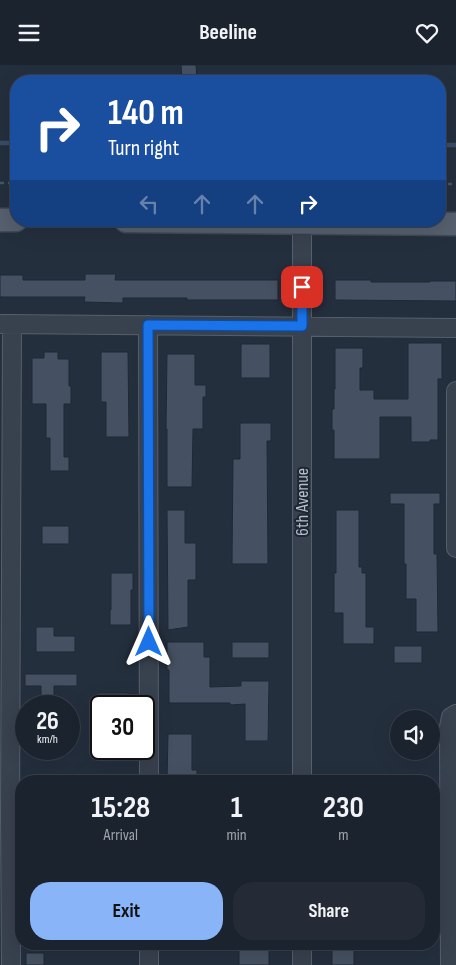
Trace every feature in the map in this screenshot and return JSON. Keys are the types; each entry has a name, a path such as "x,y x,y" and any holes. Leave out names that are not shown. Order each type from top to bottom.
{"street":[{"name":"6th Avenue","path":"302,227 302,775"},
{"path":"11,965 6,324 456,328"},
{"path":"148,325 149,775"},
{"path":"456,391 456,548"},
{"path":"450,965 449,727 454,716"},
{"path":"149,950 149,965"},
{"path":"302,950 302,965"}],"building":[{"path":"181,65 196,65 197,75 182,75"},
{"path":"85,274 116,274 115,280 278,280 278,300 123,298 123,303 84,302 85,297 0,297 0,275 23,275 23,280 85,280"},
{"path":"335,280 371,280 371,282 456,281 456,301 335,300"},
{"path":"408,343 442,343 442,379 438,379 438,440 411,442 411,417 380,417 380,459 334,459 332,409 334,409 335,389 335,348 363,348 363,368 360,368 360,390 374,390 374,399 408,399"},
{"path":"241,344 270,344 270,378 241,378"},
{"path":"44,352 58,352 58,359 69,359 71,404 64,404 64,457 69,457 69,471 50,471 50,438 46,438 46,404 32,404 32,358 44,358"},
{"path":"101,352 128,352 129,437 106,437 106,402 101,402"},
{"path":"167,354 195,354 195,385 206,385 206,397 203,397 203,429 193,429 192,487 167,487"},
{"path":"240,423 271,423 271,441 267,441 268,564 232,564 233,459 240,459"},
{"path":"390,493 440,493 440,504 434,504 434,554 437,554 438,632 416,632 416,599 406,599 404,504 390,504"},
{"path":"167,510 185,510 185,543 196,543 196,580 188,580 188,627 168,630"},
{"path":"336,510 359,510 359,567 362,567 362,573 366,573 366,627 374,627 374,644 343,644 343,613 334,613"},
{"path":"42,526 69,526 69,544 42,544"},
{"path":"111,573 133,573 131,625 110,625"},
{"path":"36,627 54,627 54,636 75,636 75,652 36,652"},
{"path":"167,642 204,642 204,657 210,657 210,687 241,686 241,681 269,681 268,741 245,741 245,704 169,703"},
{"path":"232,642 269,642 269,658 232,658"},
{"path":"394,646 422,646 422,663 394,663"},
{"path":"25,674 77,674 77,686 54,686 54,695 41,695 41,686 25,686"},
{"path":"98,693 128,693 128,695 98,695"},
{"path":"168,734 192,734 192,770 197,770 197,775 167,775"},
{"path":"239,950 269,950 269,965 239,965"},
{"path":"332,950 354,950 354,965 332,965"},
{"path":"26,953 44,953 44,965 26,965"}],"waterway":[{"path":"0,143 10,143"},
{"path":"446,145 456,145"}],"route":[{"path":"149,642 148,325 302,326 302,287"}]}
